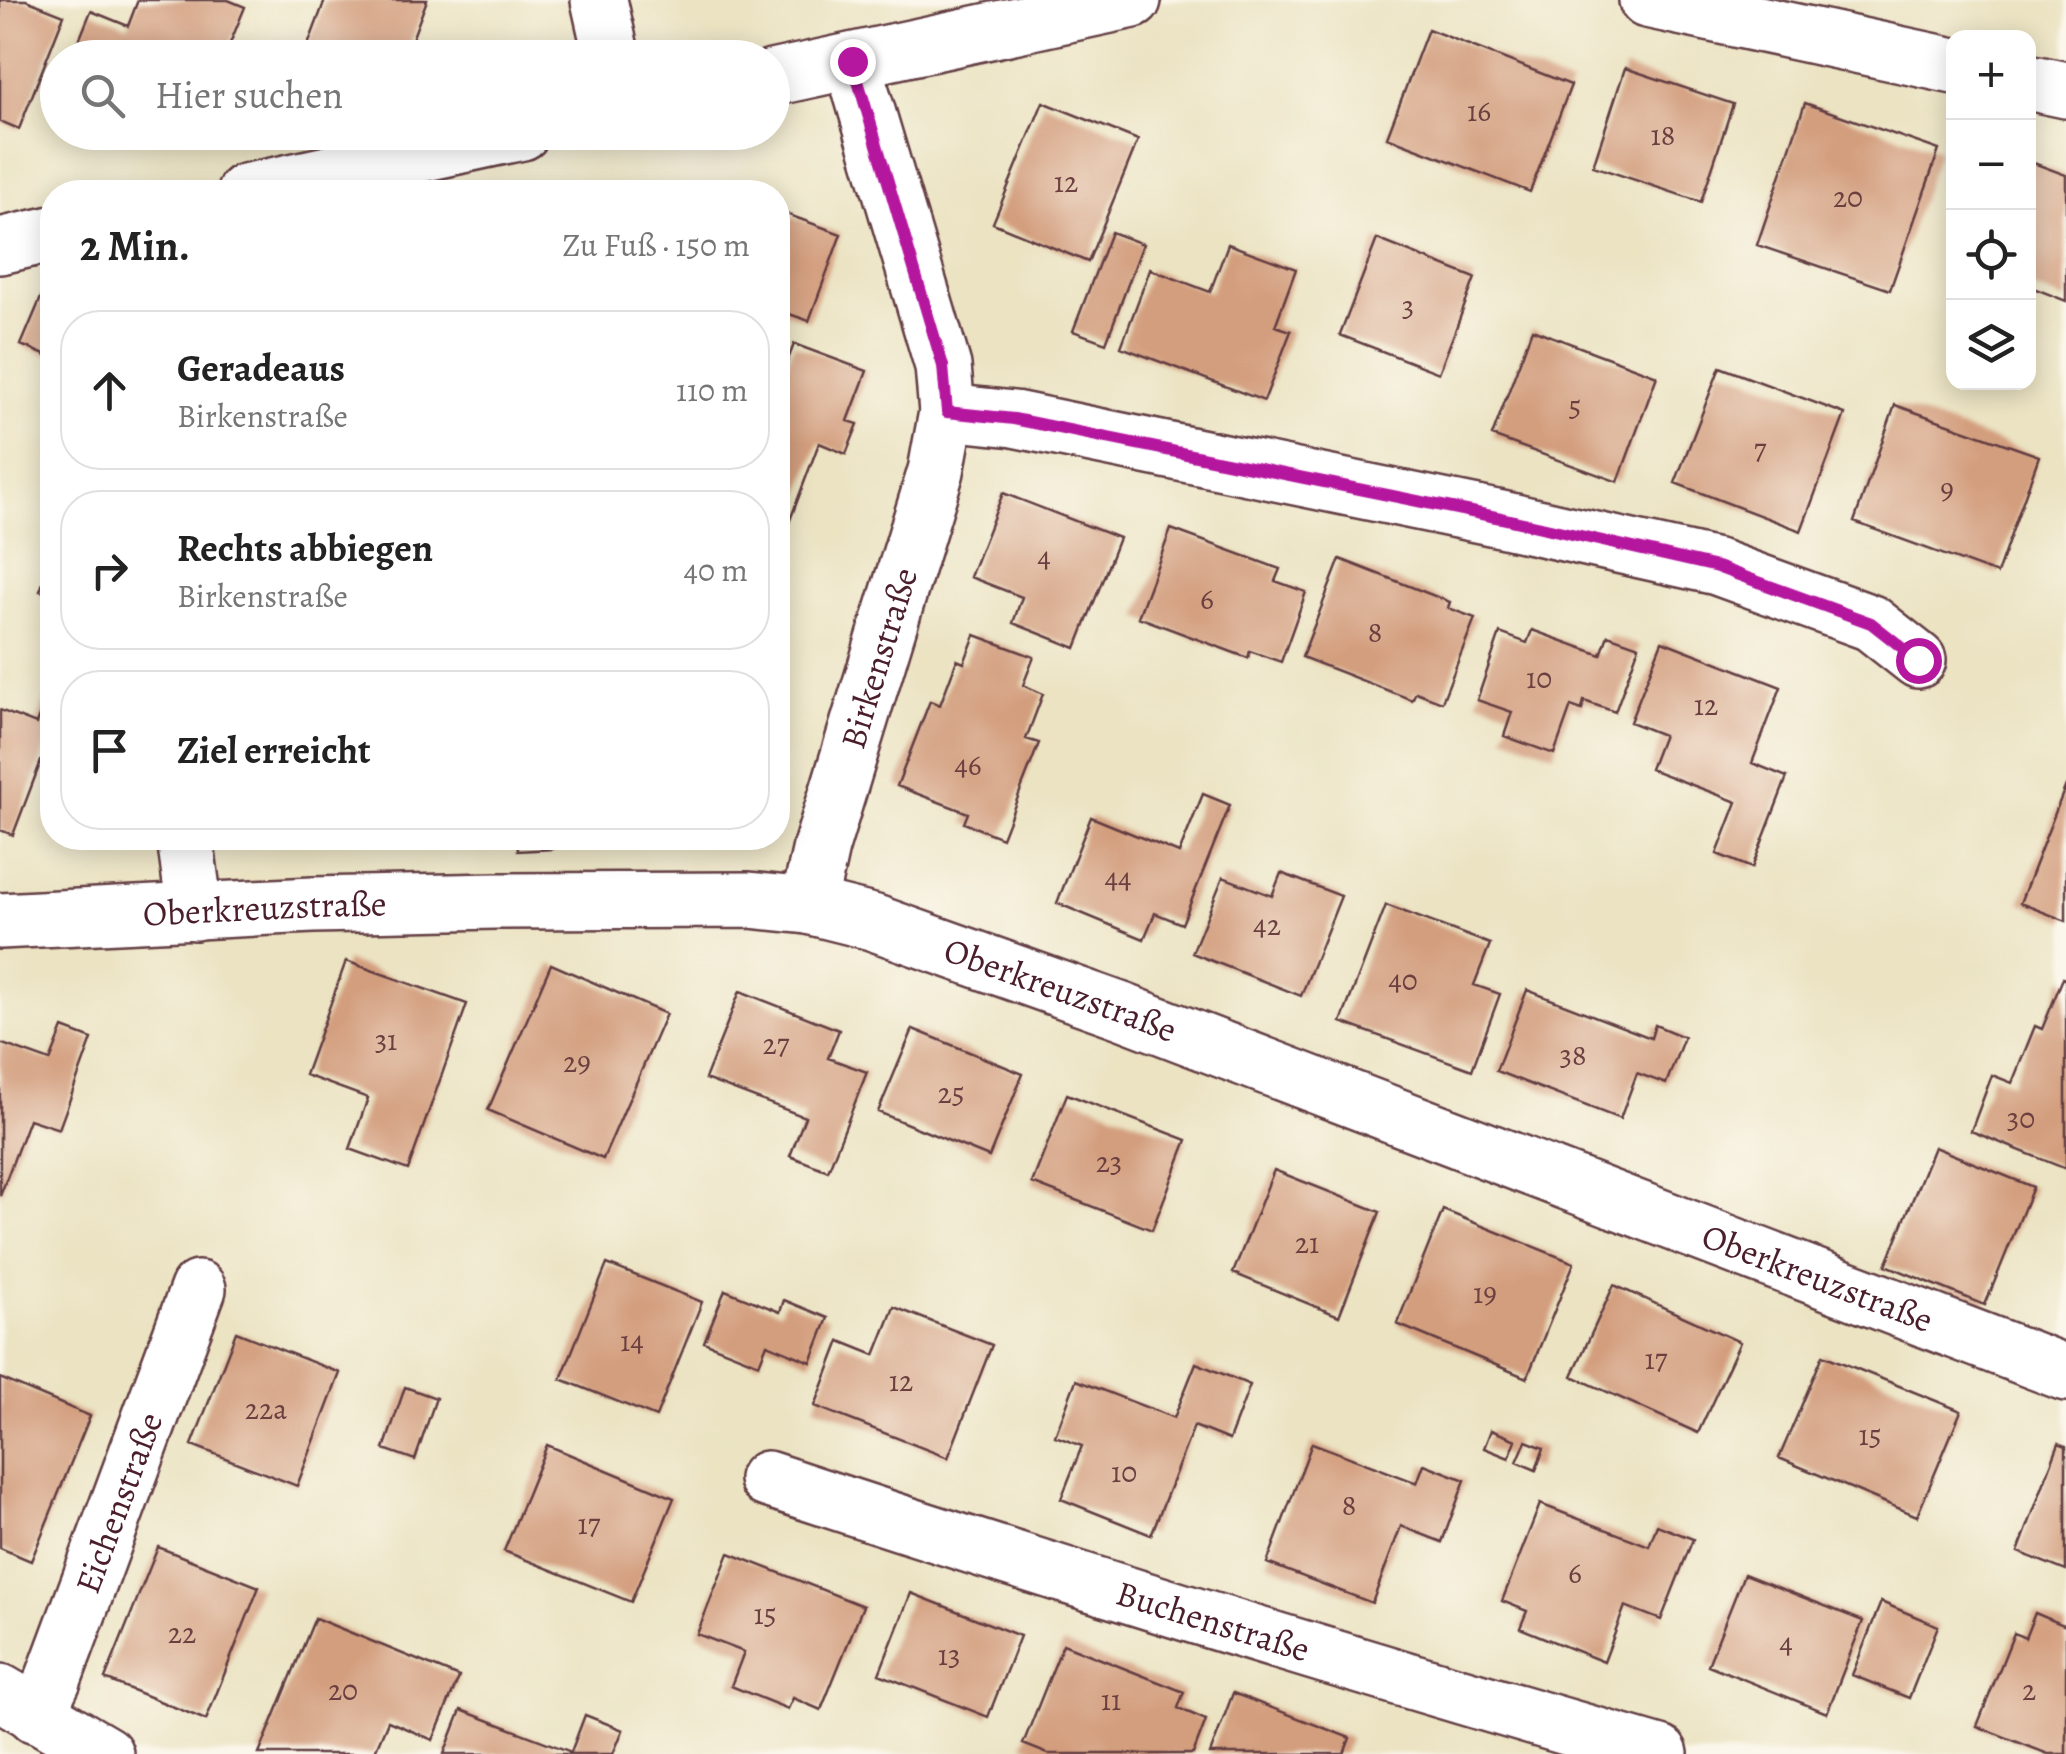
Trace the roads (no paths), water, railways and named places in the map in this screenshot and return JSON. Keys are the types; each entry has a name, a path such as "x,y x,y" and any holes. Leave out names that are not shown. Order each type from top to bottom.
{"street":[{"path":"600,0 608,40"},
{"path":"790,74 1133,0"},
{"path":"1647,0 1946,64"},
{"name":"Birkenstraße","path":"808,906 822,847 936,471 947,412 943,366 852,61"},
{"path":"2036,84 2066,90"},
{"path":"301,180 439,150"},
{"path":"0,246 40,237"},
{"path":"947,412 1014,419 1501,518 1717,567 1871,623 1918,660"},
{"path":"187,850 195,912"},
{"name":"Oberkreuzstraße","path":"0,921 496,901 748,900 808,906 872,922 1104,1004 2066,1374"},
{"name":"Eichenstraße","path":"105,1754 18,1704 53,1680 198,1289"},
{"name":"Buchenstraße","path":"768,1479 1048,1572 1660,1754"}]}
